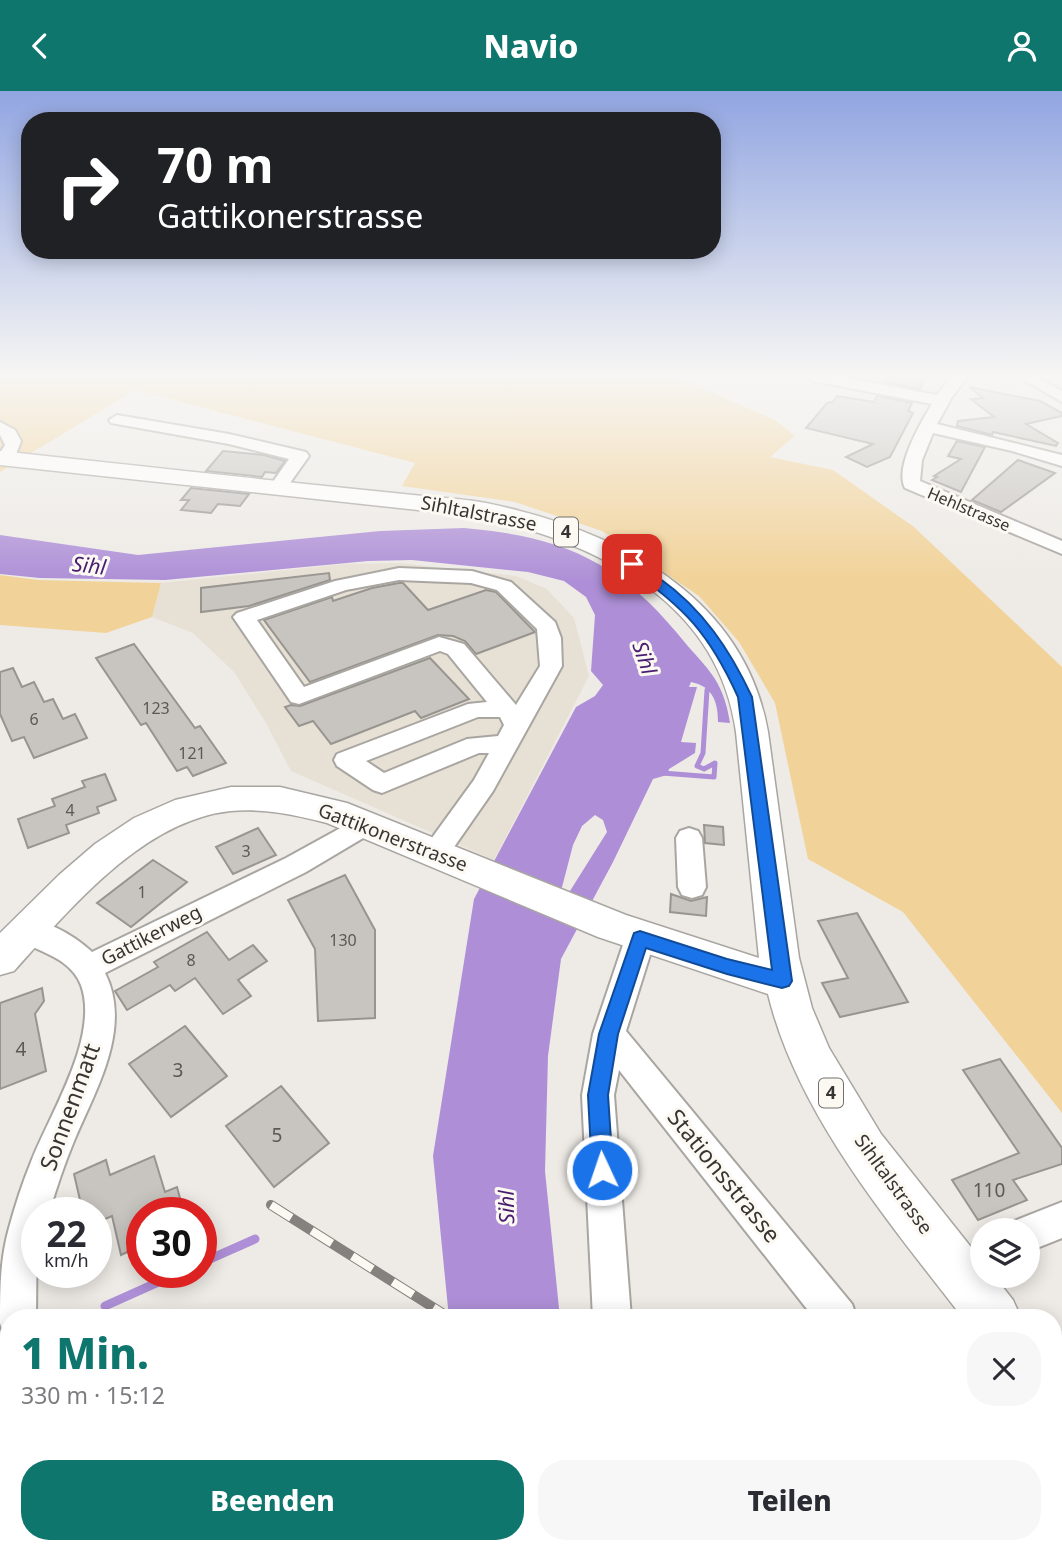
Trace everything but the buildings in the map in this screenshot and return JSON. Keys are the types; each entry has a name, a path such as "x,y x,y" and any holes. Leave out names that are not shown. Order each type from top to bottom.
{"main road":[{"name":"Sihltalstrasse","path":"3,458 462,506 531,521 583,539 617,556 660,583 690,610 726,657 745,697 782,981 804,1045 835,1100 876,1162 968,1259 991,1309"},
{"name":"Gattikonerstrasse","path":"0,959 107,854 132,835 190,807 217,799 270,798 315,806 366,824 627,933 727,967 782,981"}],"street":[{"path":"3,458 14,444"},
{"path":"251,444 300,456 279,486"},
{"name":"Hehlstrasse","path":"921,444 909,476 911,484 1062,548"},
{"path":"1004,444 1062,461"},
{"path":"449,859 510,726 551,666 547,627"},
{"path":"456,649 510,726"},
{"path":"476,709 510,726 476,745 383,784 346,760 476,709"},
{"name":"Gattikerweg","path":"87,968 296,865 366,824"},
{"path":"689,838 692,887"},
{"path":"27,930 56,942 87,968"},
{"path":"611,1309 598,1095 627,933"},
{"name":"Sonnenmatt","path":"17,1309 19,1262 48,1162 90,1063 100,1016 98,995 87,968"},
{"name":"Stationsstrasse","path":"609,1034 831,1309"},
{"path":"1040,1229 1062,1220"}],"lane":[{"path":"456,649 439,645 299,697 244,617 374,577 439,574 472,577 504,586 547,627"}],"shaded area":[{"path":"0,444 46,444 0,472"},
{"path":"343,444 785,444 770,457 833,470 914,527 1062,667 1062,1113 903,912 808,859 775,703 739,642 699,596 602,531 515,502 402,486 415,463"},
{"path":"400,563 516,576 547,589 574,618 589,676 494,860 291,771 266,723 234,672 193,633 152,617 161,583 345,564"},
{"path":"0,575 38,580 161,583 152,617 106,633 0,625"}],"water":[{"name":"Sihl","path":"464,528 528,537 583,556 608,569 631,586 677,633 717,683 723,694 730,723 718,722 717,707 709,691 691,682 689,687 697,687 681,742 696,743 695,753 669,769 667,775 653,779 613,862 561,959 548,1056 545,1171 559,1309 448,1309 433,1156 474,899 576,707 595,696 603,685 591,671 595,615 586,597 564,581 528,572 412,560 368,561 165,580 40,578 0,574 0,535 138,555 380,531","holes":["595,815 603,820 607,832 570,891 561,891 573,845 582,826"]}],"waterway":[{"path":"662,773 714,777 715,763 704,769 697,766 703,753 707,690"},
{"path":"217,1256 255,1239"},
{"path":"105,1306 145,1288"}],"railway":[{"path":"271,1205 436,1309"}],"route":[{"path":"602,1170 598,1095 617,1001 640,939 727,967 782,981 757,793 752,733 740,683 719,645 700,621 670,591 632,564"}]}
